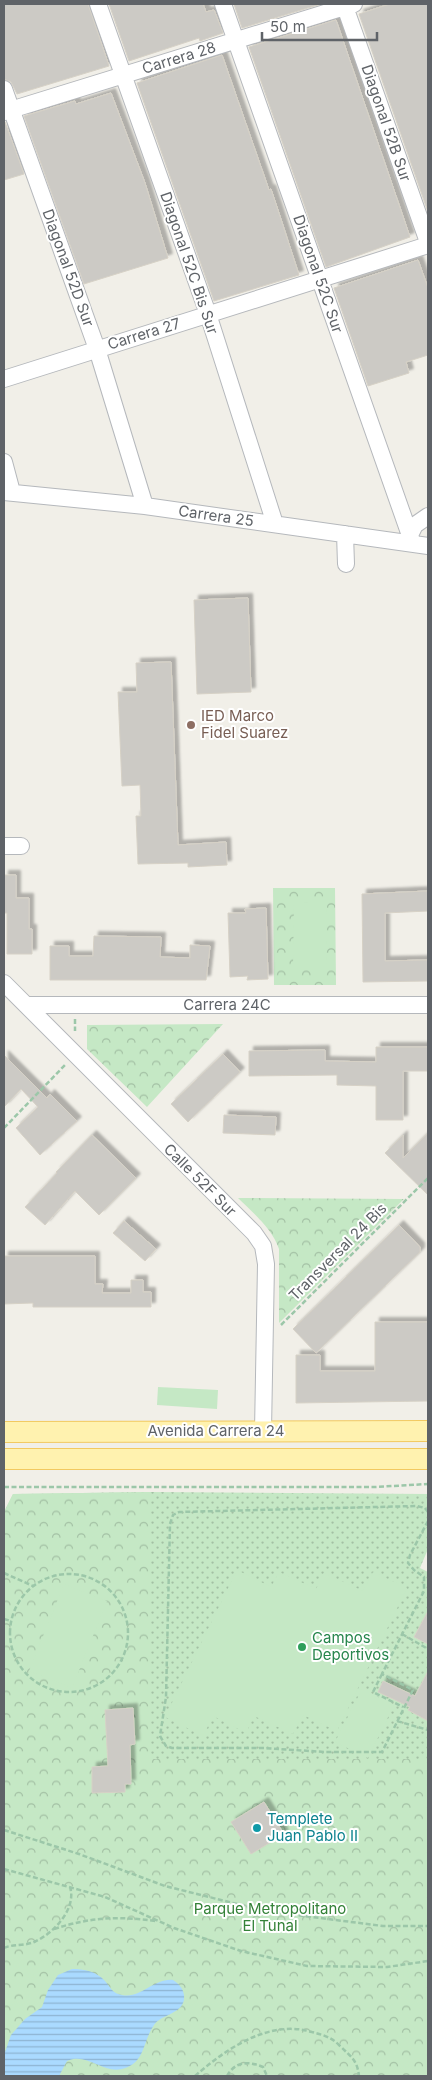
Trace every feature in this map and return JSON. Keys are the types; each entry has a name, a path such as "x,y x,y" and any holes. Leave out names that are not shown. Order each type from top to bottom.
{"main road":[{"name":"Avenida Carrera 24","path":"4,1432 428,1431"},
{"name":"Avenida Carrera 24","path":"4,1459 428,1459"}],"street":[{"name":"Diagonal 52C Bis Sur","path":"98,4 208,314 275,524"},
{"name":"Diagonal 52C Sur","path":"223,4 402,511 417,542"},
{"name":"Carrera 28","path":"8,111 348,5"},
{"name":"Diagonal 52B Sur","path":"348,5 428,244"},
{"name":"Diagonal 52D Sur","path":"4,89 8,111 97,349 145,506"},
{"name":"Carrera 27","path":"4,379 428,244"},
{"path":"4,462 8,492"},
{"name":"Carrera 25","path":"8,492 145,506 345,534 417,542"},
{"path":"402,511 428,516"},
{"path":"417,542 415,525 428,516"},
{"path":"345,534 346,564"},
{"path":"4,846 21,846"},
{"name":"Calle 52F Sur","path":"4,983 254,1233 263,1246 266,1264 263,1431"},
{"name":"Carrera 24C","path":"26,1005 428,1005"}],"path":[{"path":"4,1128 70,1060"},
{"name":"Transversal 24 Bis","path":"265,1342 428,1178"},
{"path":"4,1487 375,1487 428,1484"},
{"path":"382,1674 413,1690 382,1752 335,1752 264,1748 172,1748 166,1746 160,1736 166,1697 170,1521 173,1515 179,1512 416,1506 425,1508 428,1512"},
{"path":"424,1591 424,1577 408,1563 410,1555 428,1521"},
{"path":"4,1573 33,1586"},
{"path":"72,1574 92,1579 110,1590 122,1606 128,1626 128,1646 120,1665 106,1680 88,1690 67,1693 47,1688 30,1678 17,1661 10,1642 10,1621 15,1608 33,1586 52,1576 72,1574"},
{"path":"403,1707 373,1692 424,1591 428,1587"},
{"path":"4,1619 10,1621"},
{"path":"402,1634 428,1649"},
{"path":"397,1720 428,1730"},
{"path":"4,1830 79,1854 165,1886 265,1911 383,1926 428,1926"},
{"path":"4,1869 105,1897 160,1922 241,1951 307,1966 387,1967 428,1961"},
{"path":"54,1929 69,1906 72,1894 70,1887"},
{"path":"4,1948 34,1942 54,1929 98,1918 120,1917 160,1922"},
{"path":"195,2076 219,2055 263,2032 299,2028 331,2038 357,2064 359,2076"},
{"path":"227,2076 237,2065 247,2062 263,2068 268,2076"}],"green space":[{"path":"273,888 335,888 336,985 274,985"},
{"path":"294,903 327,903 326,966 293,966"},
{"path":"223,1024 147,1107 87,1049 87,1025"},
{"path":"238,1198 404,1199 279,1323 279,1249 272,1234"},
{"path":"158,1387 218,1390 217,1409 157,1405"},
{"name":"Parque Metropolitano El Tunal","path":"151,1492 428,1494 428,1549 420,1568 428,1572 428,1611 414,1637 428,1644 428,1671 408,1710 428,1721 428,2076 4,2076 4,1512 13,1494"},
{"name":"Parque Metropolitano El Tunal","path":"151,1492 150,1759 428,1759 428,2076 4,2076 4,1512 13,1494"},
{"path":"237,1570 271,1587 279,1572 316,1589 324,1573 363,1591 373,1572 407,1588 337,1731 303,1715 293,1734 254,1716 246,1733 213,1716 203,1736 165,1717"},
{"path":"64,1584 107,1601 72,1688 29,1671"},
{"path":"362,1689 394,1705 368,1758 335,1742"}],"water":[{"path":"72,1969 94,1973 105,1981 114,1992 122,1995 135,1994 160,1982 173,1980 183,1990 184,2001 177,2010 154,2025 140,2057 130,2066 115,2070 81,2059 74,2059 67,2061 59,2076 5,2076 4,2055 11,2035 25,2019 42,2007 48,1990 58,1975"}],"building":[{"path":"4,4 88,4 109,66 17,94 11,82 4,79"},
{"path":"109,4 203,4 206,12 214,10 223,33 200,41 199,38 129,61"},
{"path":"234,4 321,4 242,28"},
{"path":"390,4 428,4 428,212 359,14"},
{"path":"336,20 410,237 326,267 249,47"},
{"path":"222,55 269,190 271,189 299,275 214,301 137,83"},
{"path":"111,93 145,183 168,258 84,284 24,116 75,101 76,104"},
{"path":"4,123 24,174 4,180"},
{"path":"418,260 428,288 428,355 406,362 409,373 368,386 334,288"},
{"path":"248,598 251,692 197,694 194,600"},
{"path":"171,662 178,845 226,842 227,865 188,867 188,863 138,864 136,816 141,816 140,785 122,786 118,692 137,692 136,663"},
{"path":"4,875 16,875 16,898 29,898 29,929 32,929 32,954 7,954 7,913 4,913"},
{"path":"428,891 428,911 385,913 385,961 428,960 428,981 363,982 362,894"},
{"path":"266,908 268,979 247,980 248,976 230,977 228,913 246,913 245,909"},
{"path":"94,936 161,937 160,957 190,958 190,945 210,946 206,980 50,980 50,946 69,946 69,956 93,956"},
{"path":"376,1047 428,1047 428,1071 403,1071 403,1120 376,1120 376,1086 337,1085 337,1075 249,1076 249,1051 325,1050 325,1061 376,1062"},
{"path":"223,1054 240,1072 188,1122 171,1104"},
{"path":"4,1055 47,1098 50,1094 77,1121 40,1155 16,1128 38,1107 21,1089 4,1107"},
{"path":"224,1115 276,1117 275,1135 223,1133"},
{"path":"428,1133 428,1195 385,1153 403,1135 403,1158"},
{"path":"92,1135 136,1178 99,1215 75,1191 45,1225 25,1207"},
{"path":"124,1221 156,1249 145,1261 113,1233"},
{"path":"399,1225 420,1247 420,1252 316,1353 293,1329"},
{"path":"4,1256 95,1256 95,1284 103,1284 102,1293 131,1293 131,1280 143,1280 143,1292 151,1292 151,1307 33,1307 33,1303 4,1304"},
{"path":"375,1322 428,1322 428,1401 296,1403 296,1355 320,1355 320,1371 375,1371"},
{"path":"428,1611 428,1644 414,1637"},
{"path":"428,1671 428,1721 408,1710 410,1707 378,1692 383,1681 415,1696"},
{"path":"133,1708 135,1744 130,1745 131,1784 125,1784 125,1792 92,1793 92,1767 108,1766 105,1710"},
{"name":"Templete Juan Pablo II","path":"264,1802 284,1834 251,1854 231,1822"}],"place":[{"name":"IED Marco Fidel Suarez","path":"191,725"},
{"name":"Campos Deportivos","path":"302,1647"},
{"name":"Templete Juan Pablo II","path":"257,1828"}]}
